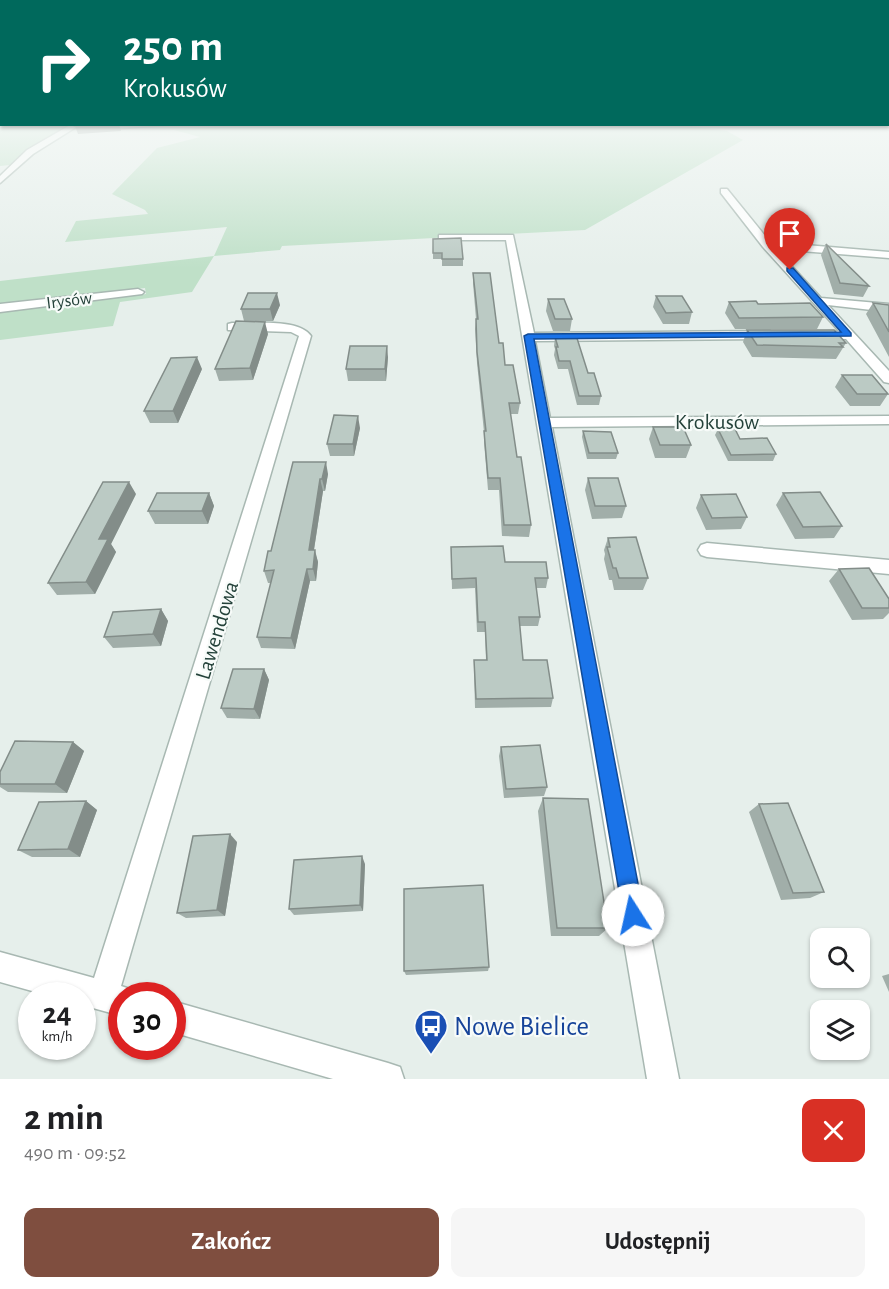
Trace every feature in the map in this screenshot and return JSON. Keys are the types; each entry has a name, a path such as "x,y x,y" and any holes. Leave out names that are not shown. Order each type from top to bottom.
{"street":[{"path":"0,181 14,167"},
{"path":"724,191 767,245 889,379"},
{"path":"442,237 510,237 663,1079"},
{"path":"767,245 889,255"},
{"name":"Irysów","path":"0,308 138,292"},
{"path":"818,301 889,308"},
{"name":"Lawendowa","path":"117,982 305,336 293,328 232,327"},
{"path":"528,336 848,334"},
{"name":"Krokusów","path":"544,423 889,420"},
{"path":"707,550 889,567"},
{"path":"0,967 108,997"},
{"path":"186,1020 388,1079"}],"green space":[{"path":"138,167 695,167 585,230 282,246 280,250 214,256 227,227 65,242 76,221 148,214 145,210 112,194"},
{"path":"214,256 192,292 120,302 113,326 0,340 0,312 146,294 145,288 0,305 0,281"}],"building":[{"path":"461,238 463,259 442,259 442,253 433,253 433,239"},
{"path":"826,244 869,286 840,283"},
{"path":"473,273 490,273 499,343 503,343 505,365 513,365 520,403 509,403 517,457 521,457 531,525 504,525 500,478 488,478"},
{"path":"248,293 277,293 270,309 241,309"},
{"path":"656,296 682,296 692,312 666,313"},
{"path":"548,299 564,299 572,319 555,319"},
{"path":"756,301 758,304 810,303 823,317 739,318 729,302"},
{"path":"873,303 889,305 889,332"},
{"path":"236,321 265,322 250,368 215,369"},
{"path":"747,330 834,330 846,343 839,343 843,347 757,345"},
{"path":"558,335 576,335 588,373 594,373 601,396 579,396 570,361 559,361 555,337 559,337"},
{"path":"350,346 387,346 385,369 346,369"},
{"path":"197,357 173,411 144,411 171,358"},
{"path":"842,375 872,375 888,394 857,394"},
{"path":"334,415 358,416 353,444 327,444"},
{"path":"653,427 683,427 691,445 660,445"},
{"path":"718,429 735,429 740,439 767,438 776,454 731,455"},
{"path":"583,431 611,432 618,453 589,453"},
{"path":"293,462 326,462 322,479 320,479 309,550 315,550 313,569 307,569 291,638 257,637 274,570 264,571 268,551 271,551"},
{"path":"588,478 618,478 626,506 595,506"},
{"path":"103,482 129,482 99,539 108,539 86,582 48,583"},
{"path":"820,492 842,526 803,527 783,493"},
{"path":"157,493 209,493 202,511 148,511"},
{"path":"736,494 747,517 712,518 701,495"},
{"path":"636,537 648,578 619,578 616,568 613,568 607,547 610,547 608,538"},
{"path":"503,546 505,562 546,562 548,578 535,578 540,617 519,617 523,660 547,660 553,698 476,699 474,660 487,660 485,622 478,622 476,578 452,579 451,547"},
{"path":"869,568 889,599 889,608 862,608 839,569"},
{"path":"161,609 153,634 104,637 113,612"},
{"path":"233,669 264,669 254,709 221,708"},
{"path":"15,741 73,742 55,784 0,784 0,772"},
{"path":"540,745 547,787 506,789 501,747"},
{"path":"543,798 588,799 608,928 557,928"},
{"path":"86,801 68,849 18,850 39,802"},
{"path":"788,803 824,892 793,893 759,804"},
{"path":"230,834 217,910 177,913 193,836"},
{"path":"362,856 360,905 289,909 294,860"},
{"path":"483,885 489,967 404,971 404,889"}],"place":[{"name":"Nowe Bielice","path":"431,1055"}],"route":[{"path":"633,915 528,336 848,334 790,270"}]}
